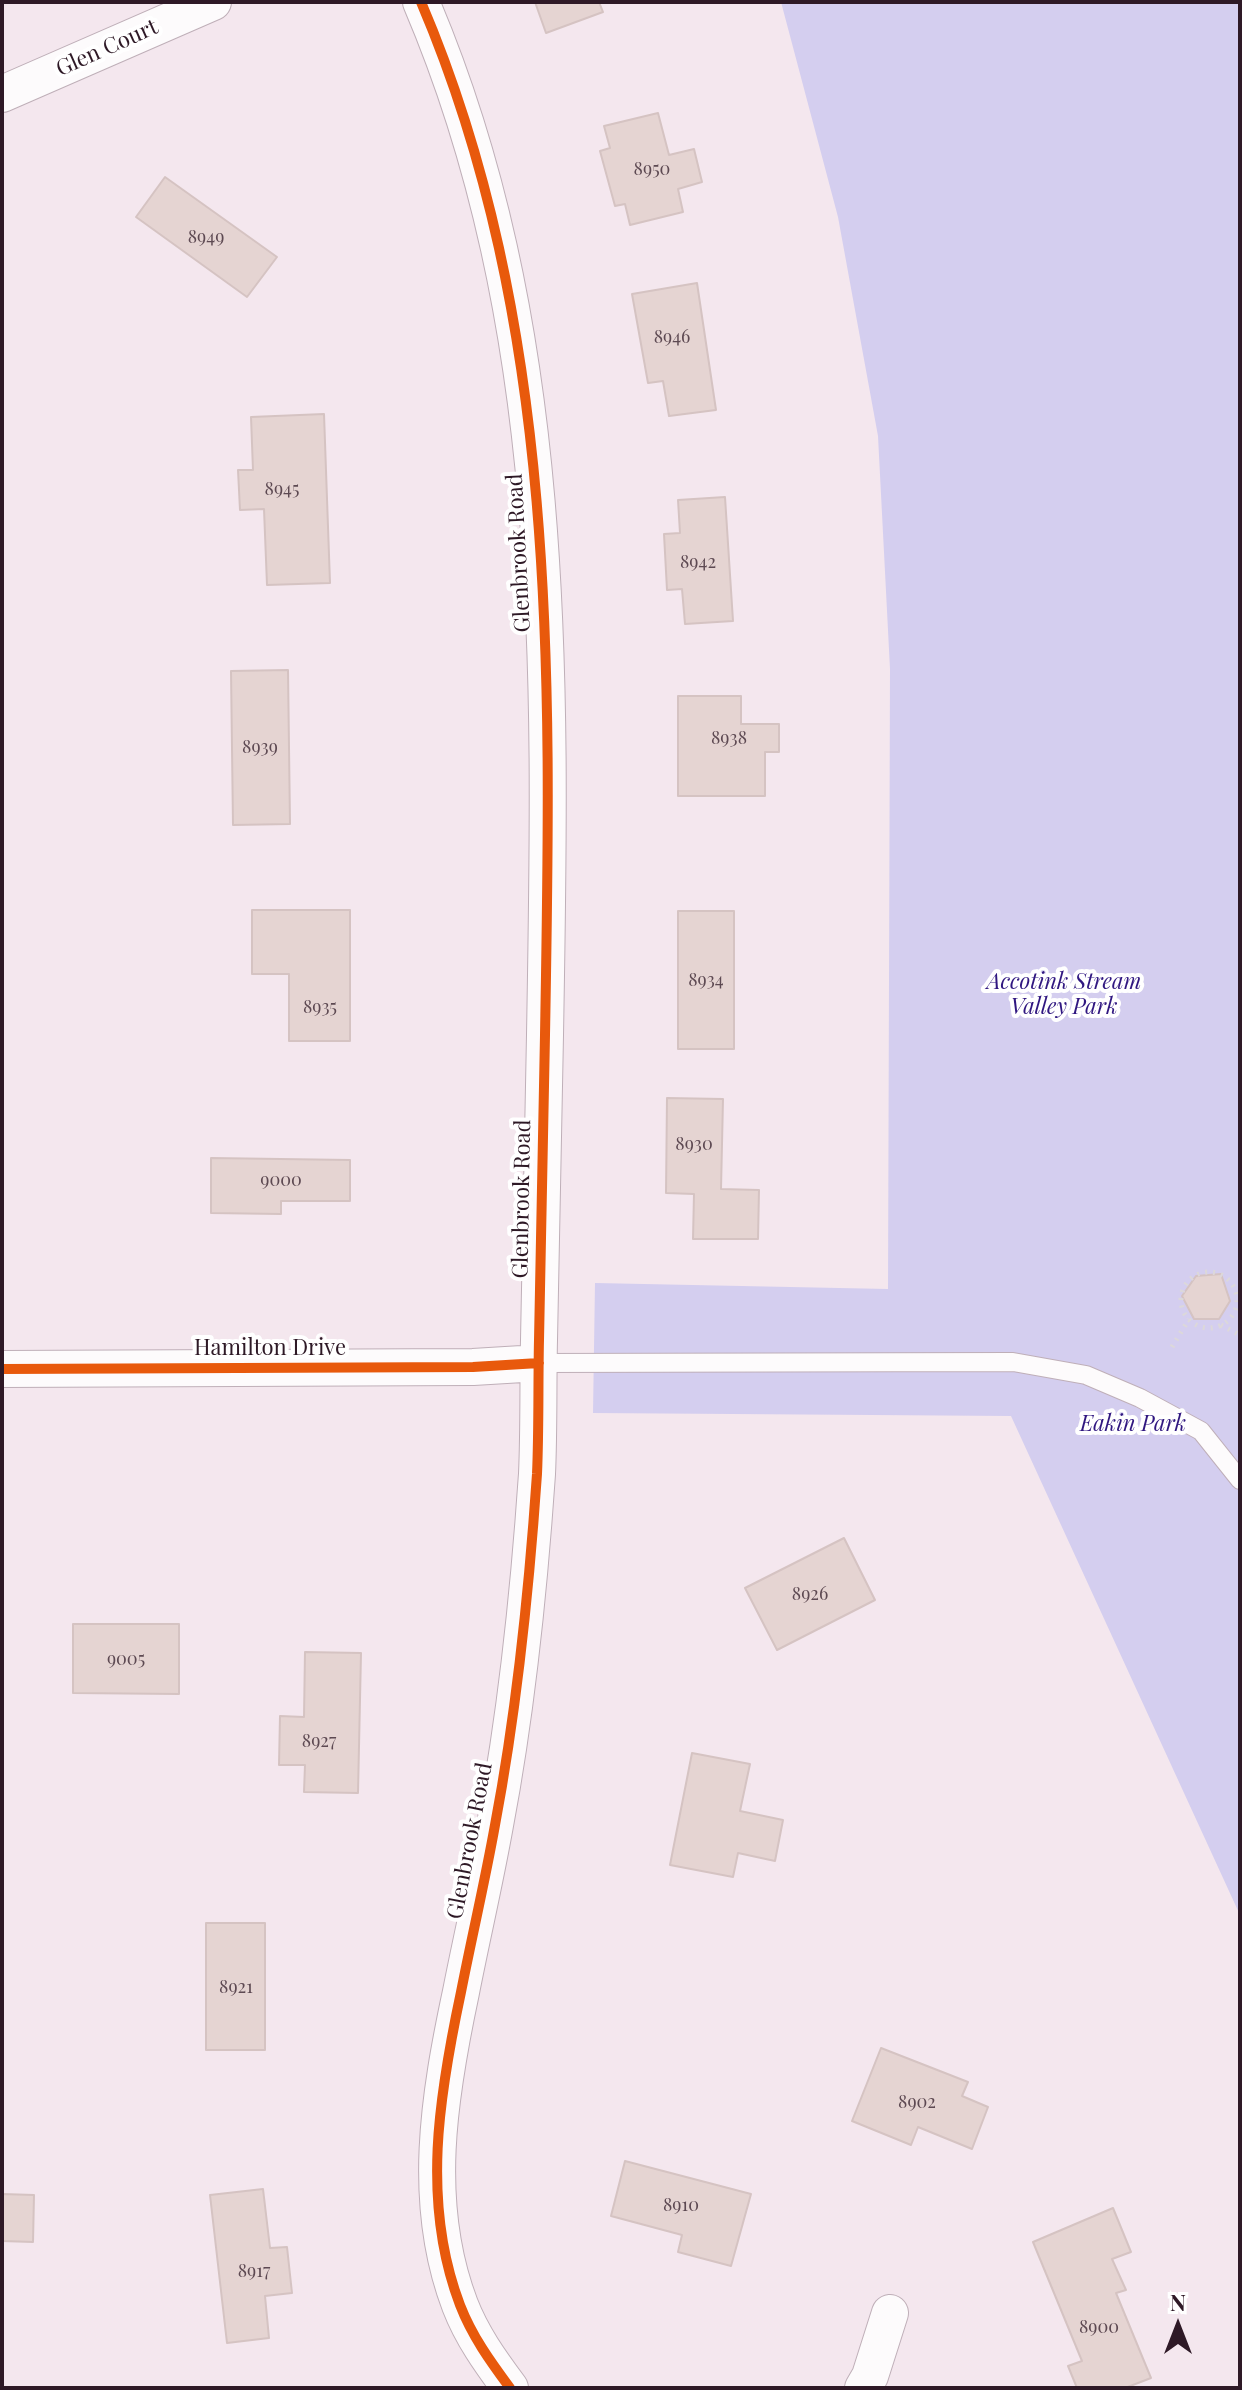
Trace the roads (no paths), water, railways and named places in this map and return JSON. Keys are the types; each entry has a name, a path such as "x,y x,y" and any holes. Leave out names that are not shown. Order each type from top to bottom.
{"street":[{"name":"Glen Court","path":"2,94 213,2"},
{"name":"Glenbrook Road","path":"421,2 447,66 483,186 509,293 535,466 543,593 549,795 537,1468 511,1732 496,1824 446,2063 438,2144 440,2219 446,2258 460,2303 480,2346 510,2388"},
{"name":"Hamilton Drive","path":"2,1369 458,1367 539,1363"},
{"path":"863,2388 870,2376 890,2313"}],"lane":[{"path":"539,1363 1013,1362 1086,1375 1140,1398 1201,1431 1240,1480"}],"park label":[{"name":"Accotink Stream Valley Park","path":"1064,994"},
{"name":"Eakin Park","path":"1133,1424"}]}
